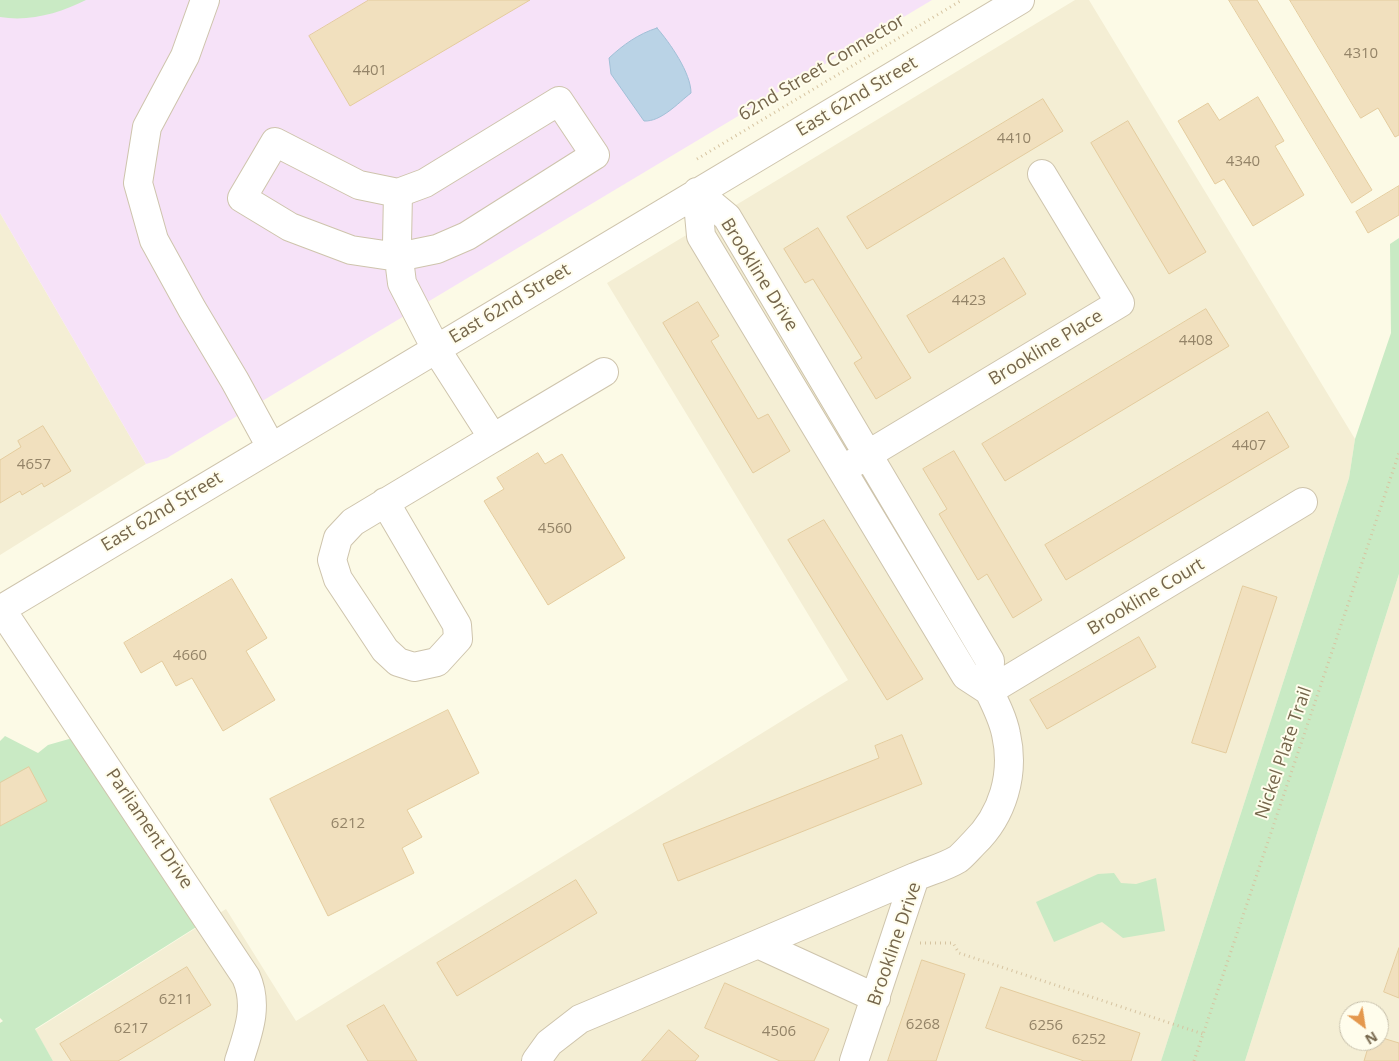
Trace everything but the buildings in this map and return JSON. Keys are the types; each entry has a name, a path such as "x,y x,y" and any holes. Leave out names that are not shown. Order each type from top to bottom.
{"street":[{"path":"205,0 185,56 147,128 138,183 154,240 271,447"},
{"name":"East 62nd Street","path":"0,609 1020,0"},
{"path":"559,101 595,155 467,236 437,249 398,257 351,250 290,227 242,198 275,142 359,185 398,194 425,183 559,101"},
{"name":"Brookline Place","path":"842,470 1120,302 1042,174"},
{"name":"Brookline Drive","path":"697,192 727,217 990,661 989,691 1004,723 1009,769 1001,803 996,815 984,834 963,854 948,864 915,877 854,1061"},
{"name":"Brookline Drive","path":"697,192 701,236 966,676 989,691"},
{"path":"398,194 397,243 402,283 436,349 493,438"},
{"path":"385,502 456,625 458,639 437,662 414,667 398,662 385,650 338,579 332,560 338,538 353,522 385,502 604,372"},
{"name":"Brookline Court","path":"989,691 1304,502"},
{"name":"Parliament Drive","path":"0,609 246,977 253,1002 252,1018 239,1061"},
{"path":"536,1061 549,1043 580,1018 915,877"},
{"path":"758,944 876,998"}],"path":[{"name":"62nd Street Connector","path":"697,159 962,0"},
{"name":"Nickel Plate Trail","path":"1194,1061 1399,453"},
{"path":"894,943 953,943 959,953 1203,1034"}],"shaded area":[{"path":"0,0 932,0 167,458 146,464 0,213"},
{"path":"1075,0 1089,0 1355,439 1349,478 1161,1061 53,1061 35,1030 226,909 296,1021 848,680 607,283"},
{"path":"0,213 146,464 0,555"},
{"path":"1399,574 1399,1061 1245,1061"}],"green space":[{"path":"0,0 86,0 66,9 44,15 11,18 0,17"},
{"path":"1399,238 1399,574 1245,1061 1161,1061 1349,478 1355,439 1391,333 1390,244"},
{"path":"97,731 220,912 35,1029 53,1061 0,1061 0,1023 3,1021 0,1018 0,741 5,736 38,753 48,745"},
{"path":"1114,873 1121,883 1136,884 1156,878 1165,931 1123,938 1102,922 1054,942 1036,902 1098,874"}],"water":[{"path":"657,28 684,68 691,93 663,115 644,121 611,74 609,58 631,40"}]}
